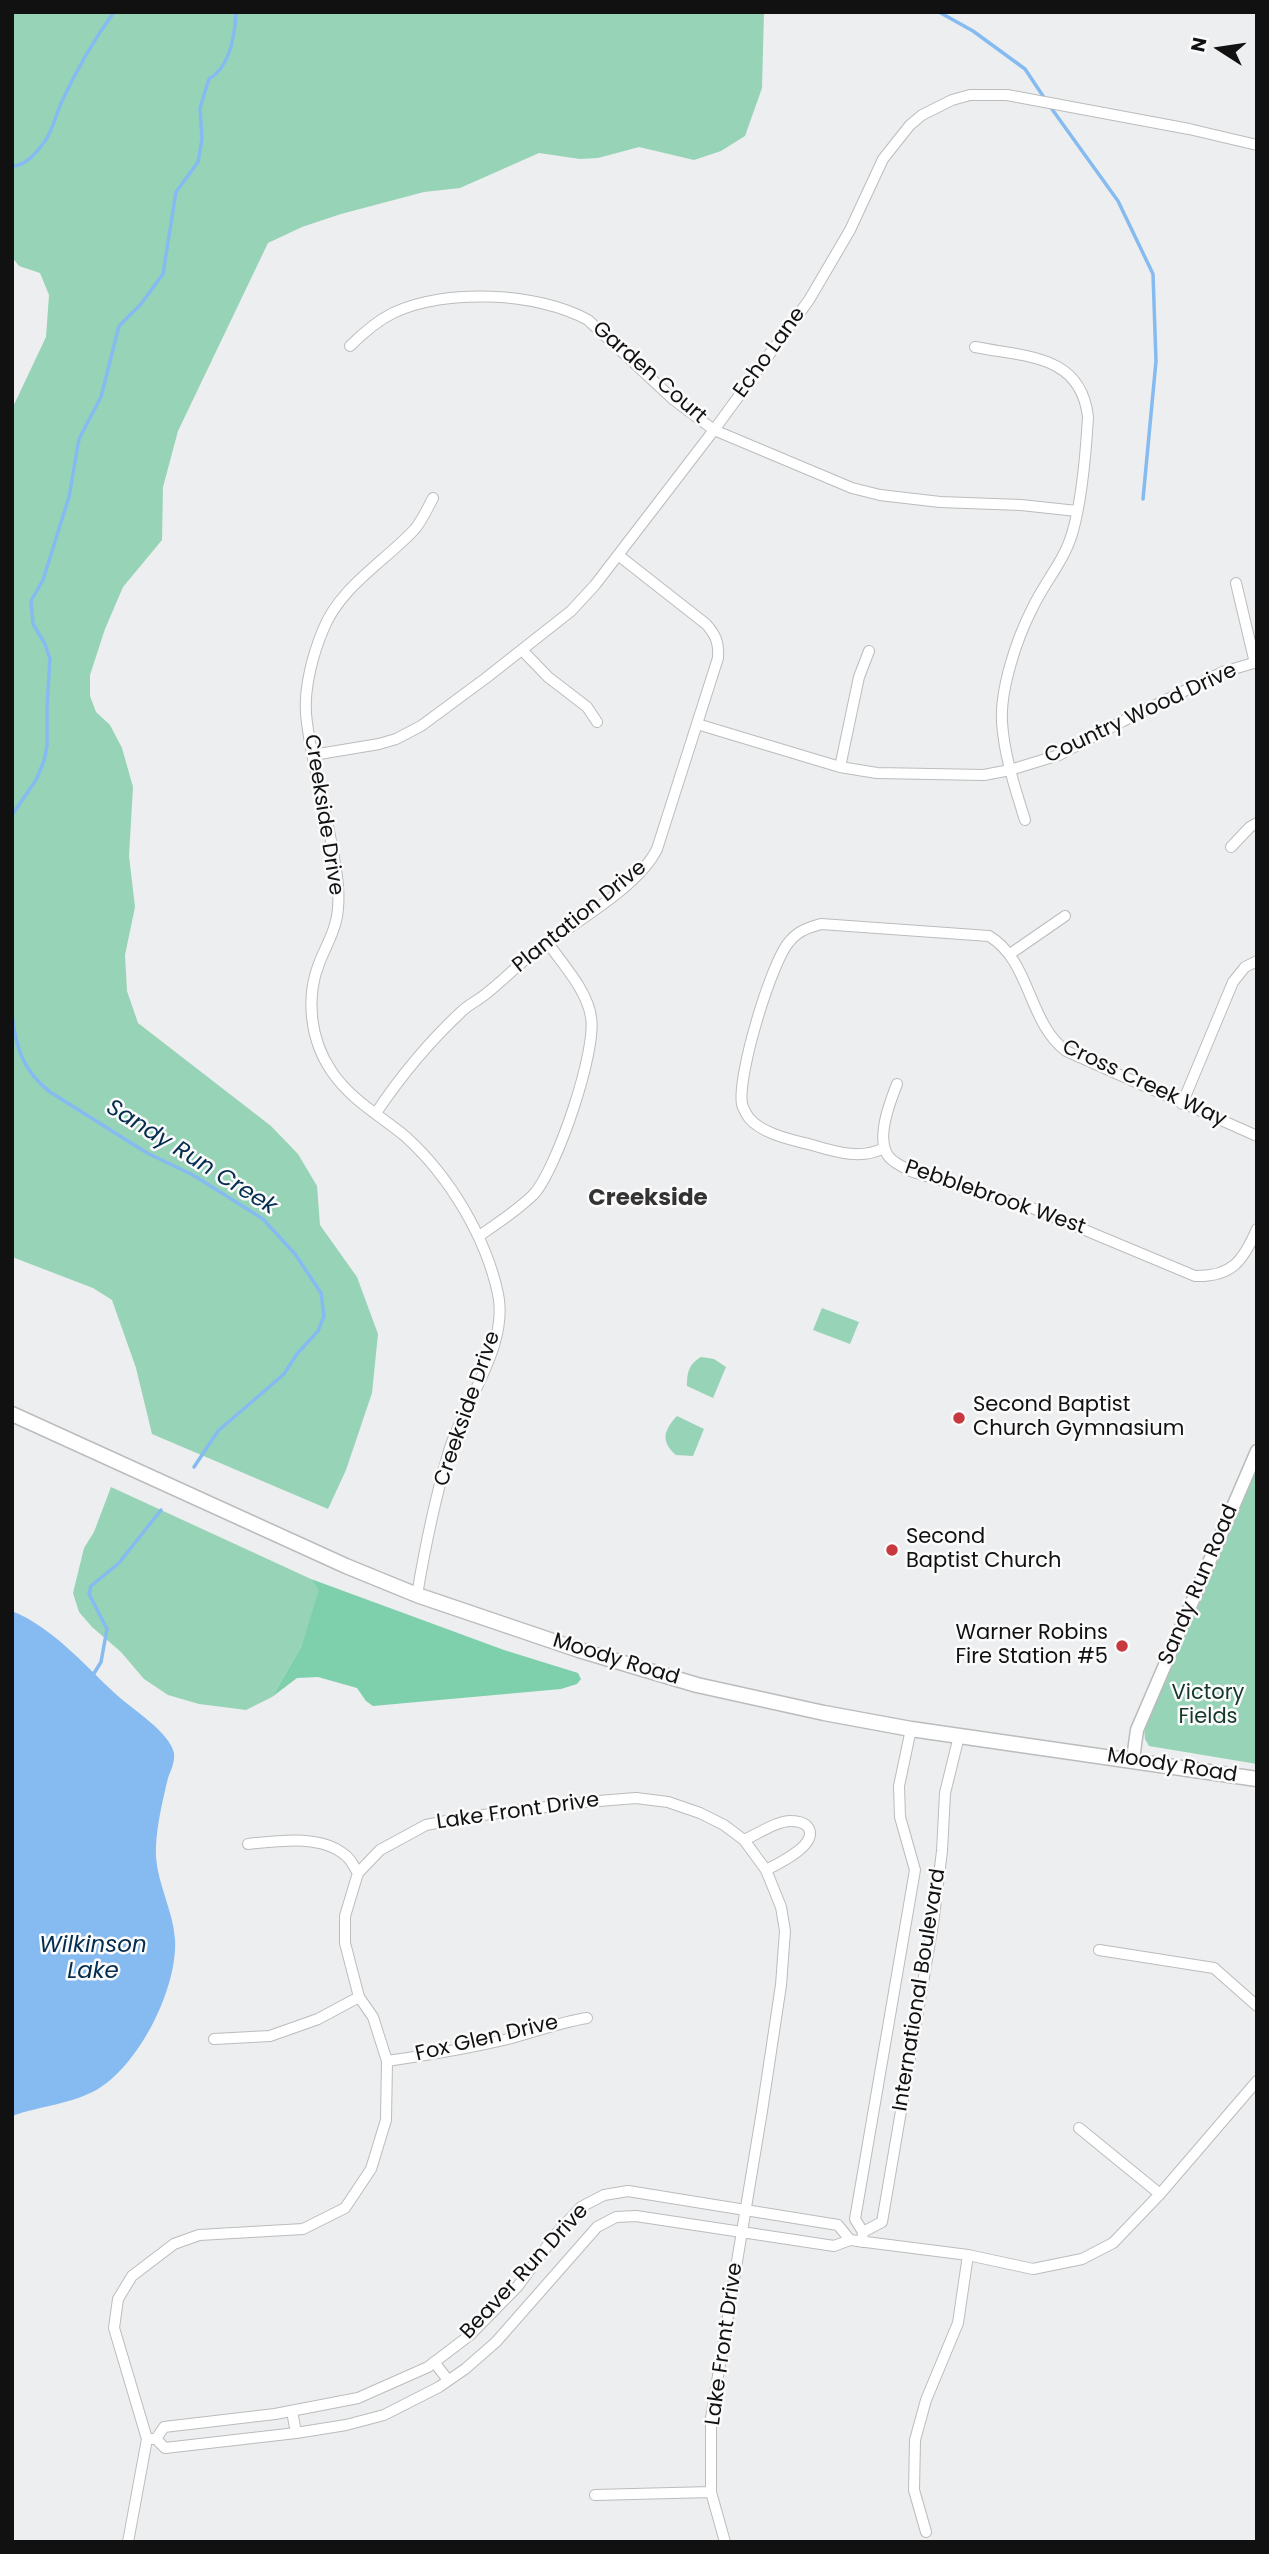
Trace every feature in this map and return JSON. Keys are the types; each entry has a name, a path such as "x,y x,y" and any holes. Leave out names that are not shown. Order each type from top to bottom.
{"main road":[{"name":"Moody Road","path":"12,1414 334,1561 417,1595 579,1650 697,1685 911,1729 1257,1779"}],"street":[{"name":"Echo Lane","path":"313,755 396,739 421,726 571,611 596,585 714,430 831,265 883,159 909,125 922,115 951,100 986,95 1027,97 1257,145"},
{"name":"Garden Court","path":"350,346 365,331 393,313 426,302 470,296 545,303 572,310 588,320 674,400 714,430 852,488 880,495 940,502 1021,505 1077,511"},
{"path":"975,347 1053,364 1076,380 1086,398 1088,417 1072,534 1063,556 1032,609 1007,683 1002,720 1010,770 1025,820"},
{"name":"Creekside Drive","path":"417,1595 429,1528 450,1448 494,1344 500,1309 479,1236 456,1196 434,1165 405,1137 348,1092 331,1071 318,1045 312,1024 313,984 334,928 338,909 336,869 306,711 311,668 323,629 334,609 350,590 416,528 433,498"},
{"name":"Plantation Drive","path":"376,1113 393,1087 449,1023 548,943 612,896 651,860 718,658 719,644 706,624 618,555"},
{"path":"1236,583 1256,663"},
{"path":"522,650 548,677 587,707 597,722"},
{"path":"840,767 859,677 869,651"},
{"name":"Country Wood Drive","path":"697,724 840,767 877,773 984,775 1059,755 1182,691 1223,672 1256,663"},
{"path":"1231,847 1257,823"},
{"path":"1010,954 1065,916"},
{"name":"Cross Creek Way","path":"762,1007 782,953 801,930 821,924 989,936 1010,954 1055,1043 1080,1058 1257,1136"},
{"path":"479,1236 519,1208 548,1175 568,1123 589,1051 592,1032 589,1007 548,943"},
{"path":"1182,1104 1233,982 1245,967 1257,961"},
{"name":"Pebblebrook West","path":"762,1007 743,1073 742,1105 756,1125 791,1139 845,1154 874,1153 884,1148 896,1164 913,1172 1032,1208 1195,1276 1210,1276 1234,1267 1249,1247 1257,1229"},
{"path":"884,1148 885,1122 897,1084"},
{"name":"Sandy Run Road","path":"1133,1759 1137,1730 1257,1451"},
{"name":"International Boulevard","path":"911,1729 899,1786 900,1817 915,1870 855,2219 863,2237 882,2222 933,1924 942,1851 945,1793 959,1736"},
{"name":"Lake Front Drive","path":"128,2542 151,2439 114,2328 118,2299 132,2276 174,2244 199,2235 303,2230 345,2208 370,2169 386,2120 387,2061 373,2017 359,1997 345,1943 345,1916 358,1873 380,1850 426,1825 467,1817 636,1798 668,1802 699,1813 724,1825 744,1839 766,1870 781,1907 785,1931 781,1985 711,2418 711,2492 725,2542"},
{"path":"744,1839 788,1821 803,1823 808,1827 810,1833 807,1842 786,1859 766,1870"},
{"path":"248,1844 313,1842 347,1856 358,1873"},
{"path":"1099,1950 1214,1969 1257,2006"},
{"path":"214,2039 270,2036 318,2019 359,1997"},
{"name":"Fox Glen Drive","path":"387,2061 453,2051 566,2021 587,2018"},
{"path":"849,2239 863,2237 1033,2269 1082,2259 1113,2243 1160,2194 1257,2081"},
{"path":"1079,2128 1160,2194"},
{"name":"Beaver Run Drive","path":"628,2191 838,2225 849,2239 834,2246 636,2216 617,2217 597,2227 496,2342 448,2380 384,2415 346,2425 296,2433 165,2448 151,2439 164,2427 292,2410 358,2398 434,2362 470,2335 518,2286 556,2234 581,2207 604,2195 628,2191"},
{"path":"926,2532 914,2490 915,2440 926,2400 958,2323 968,2255"},
{"path":"434,2362 448,2380"},
{"path":"292,2410 296,2433"},
{"path":"595,2495 711,2492"}],"green space":[{"path":"12,12 764,12 762,88 745,136 721,151 694,160 639,147 598,158 580,159 539,153 460,188 424,192 341,214 302,227 268,243 178,431 163,487 162,540 123,587 105,629 90,675 90,696 96,712 110,725 122,748 133,787 129,856 135,907 125,955 127,991 138,1023 271,1126 298,1154 317,1186 320,1225 357,1277 378,1334 372,1393 346,1470 328,1509 152,1434 136,1368 112,1300 93,1288 12,1257 12,409 46,337 49,295 40,273 19,266 12,257"},
{"path":"822,1308 859,1322 850,1344 813,1330"},
{"path":"701,1357 714,1359 726,1367 713,1398 687,1386 690,1369"},
{"path":"677,1416 704,1429 693,1456 676,1455 666,1440 669,1426"},
{"name":"Victory Fields","path":"1257,1467 1257,1764 1149,1746 1144,1728"},
{"path":"111,1487 311,1579 320,1590 301,1647 272,1697 246,1710 199,1704 168,1695 144,1679 121,1652 79,1612 73,1593 84,1548 94,1532"},
{"path":"311,1579 504,1650 578,1673 581,1679 577,1684 561,1689 373,1706 357,1688 318,1677 297,1678 272,1697 301,1647 319,1590"}],"water":[{"name":"Wilkinson Lake","path":"12,1611 56,1638 159,1730 171,1745 174,1760 159,1818 156,1857 175,1939 170,1979 163,2001 142,2043 128,2062 98,2089 88,2094 12,2116"}],"waterway":[{"path":"12,166 26,161 45,141 80,66 114,12"},
{"name":"Sandy Run Creek","path":"12,815 36,780 47,746 50,659 33,624 31,601 43,580 69,497 79,439 101,397 119,326 141,304 163,274 176,192 198,162 202,139 200,108 209,79 227,58 236,12"},
{"path":"939,12 973,31 1025,69 1045,99"},
{"path":"1049,105 1118,201 1153,274 1156,361 1143,499"},
{"name":"Sandy Run Creek","path":"12,1015 22,1058 41,1084 147,1153 193,1175 263,1219 295,1254 321,1293 324,1316 318,1331 297,1354 284,1374 218,1431 194,1467"},
{"name":"Sandy Run Creek","path":"93,1675 101,1662 107,1629 89,1594 91,1586 119,1563 161,1510"}],"place":[{"name":"Second Baptist Church Gymnasium","path":"959,1418"},
{"name":"Second Baptist Church","path":"892,1550"},
{"name":"Warner Robins Fire Station #5","path":"1122,1646"}],"district":[{"name":"Creekside","path":"648,1199"}]}
